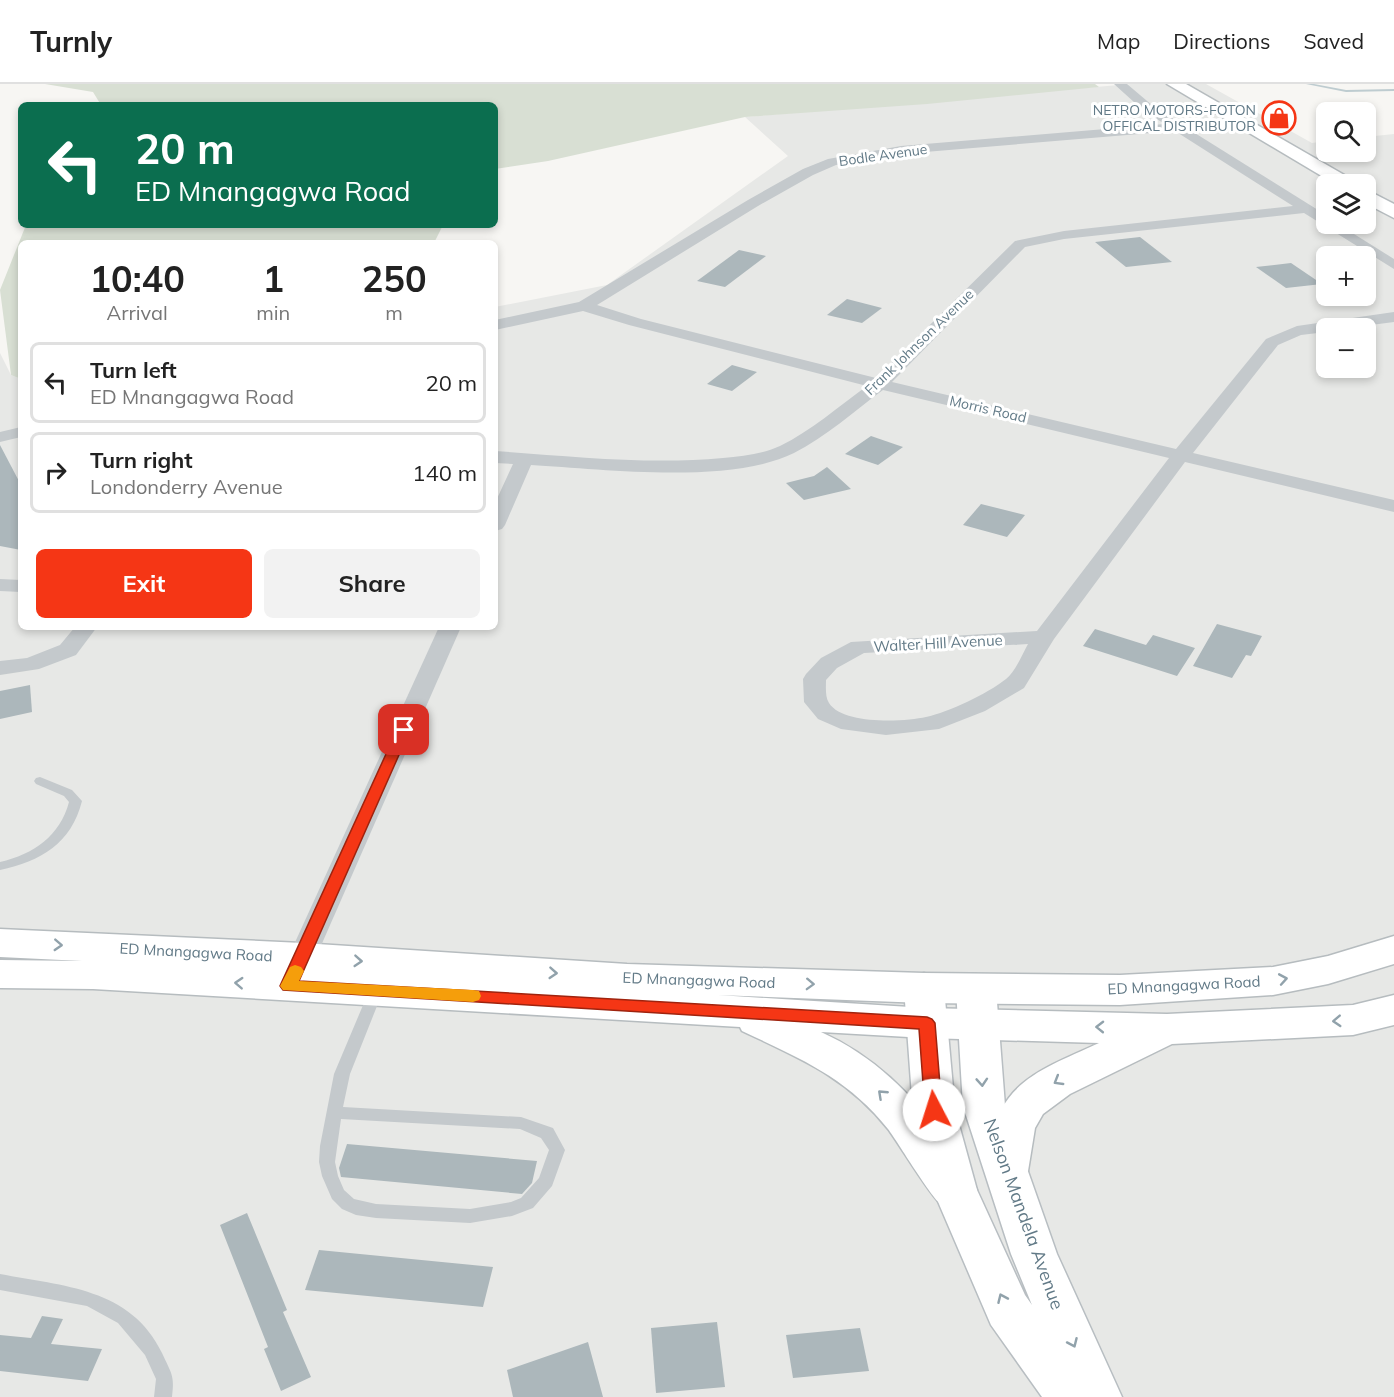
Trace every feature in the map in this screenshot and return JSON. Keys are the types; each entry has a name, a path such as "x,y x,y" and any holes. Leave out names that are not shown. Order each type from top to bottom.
{"main road":[{"path":"1175,84 1330,174"},
{"path":"1376,201 1394,212"},
{"name":"ED Mnangagwa Road","path":"0,943 295,972 376,990 742,1013 925,1006 978,1007 1167,1029 1353,1020 1394,1010"},
{"name":"ED Mnangagwa Road","path":"978,1007 1120,990 1273,981 1328,970 1394,950"},
{"name":"ED Mnangagwa Road","path":"0,974 295,972 627,978 925,1006"},
{"path":"925,1006 934,1110 955,1190 1008,1310 1072,1397"},
{"name":"Nelson Mandela Avenue","path":"978,1007 984,1106 1034,1254 1097,1397"},
{"path":"742,1013 830,1055 862,1075 890,1101 907,1122 955,1190"},
{"path":"1006,1171 1014,1126 1028,1102 1072,1073 1167,1029"}],"street":[{"path":"1120,84 1149,109 1316,215"},
{"name":"Bodle Avenue","path":"498,324 584,306 753,203 808,172 833,162 901,150 1240,122"},
{"name":"Frank Johnson Avenue","path":"498,457 697,466 749,461 786,450 880,384 1020,244 1074,233 1306,209"},
{"path":"1346,234 1394,265"},
{"name":"Morris Road","path":"584,306 635,322 880,384 1394,506"},
{"name":"Walter Hill Avenue","path":"1044,637 967,642 915,642 859,647 829,663 814,679 816,702 826,714 849,724 886,728 931,724 977,706 1016,683 1044,637 1181,455 1272,342 1297,331 1394,318"},
{"path":"0,437 18,433"},
{"path":"498,518 525,458"},
{"path":"0,585 18,586"},
{"path":"0,668 31,664 68,650 84,630"},
{"path":"295,972 449,630"}],"lane":[{"path":"0,866 34,856 51,844 65,829 74,813 76,801 68,793 40,781"},
{"path":"336,1113 521,1123 547,1133 557,1150 546,1180 527,1203 512,1209 470,1216 376,1211 356,1208 348,1204 338,1194 330,1176 327,1162 328,1146 342,1074 376,990"},
{"path":"0,1282 90,1299 124,1317 151,1349 165,1378 163,1397"}],"shaded area":[{"path":"45,84 1095,84 1099,87 927,104 745,117 548,161 498,169 498,102 99,102 93,92"},
{"path":"1131,84 1206,84 1312,143 1316,142 1316,162 1376,162 1376,136 1394,134 1394,1397 0,1397 0,353 11,375 18,378 18,630 498,630 498,306 607,285 788,156 745,117"},
{"path":"25,228 442,228 436,240 20,240"},
{"path":"18,245 18,378 11,375 0,290"}],"building":[{"path":"1140,237 1172,262 1126,267 1095,242"},
{"path":"739,250 766,256 725,287 697,281"},
{"path":"1291,263 1316,280 1316,285 1286,288 1256,267"},
{"path":"847,299 882,308 862,323 827,315"},
{"path":"732,365 757,372 732,391 707,384"},
{"path":"871,436 903,447 878,465 845,454"},
{"path":"0,445 18,479 18,549 0,546"},
{"path":"827,467 851,489 804,500 786,483 814,476"},
{"path":"981,504 1025,515 1007,537 963,525"},
{"path":"1217,624 1262,636 1251,656 1246,655 1232,678 1193,666"},
{"path":"1095,629 1146,645 1153,635 1195,648 1177,676 1083,646"},
{"path":"30,685 32,712 0,719 0,691"},
{"path":"347,1144 537,1161 532,1183 522,1194 341,1177 339,1168"},
{"path":"247,1213 287,1310 283,1312 311,1377 281,1391 264,1349 268,1347 220,1225"},
{"path":"319,1250 493,1267 483,1307 305,1290"},
{"path":"42,1316 63,1319 51,1344 102,1349 88,1381 0,1371 0,1335 31,1338"},
{"path":"717,1322 725,1387 656,1393 651,1328"},
{"path":"860,1328 869,1371 793,1378 786,1335"},
{"path":"588,1342 603,1397 513,1397 507,1370"}],"waterway":[{"path":"1308,84 1346,91 1394,90"}],"slow traffic":[{"path":"295,971 288,986 473,996"}],"place":[{"name":"NETRO MOTORS-FOTON OFFICAL DISTRIBUTOR","path":"1279,118"}],"route":[{"path":"404,730 288,986 927,1023 934,1110"}]}
